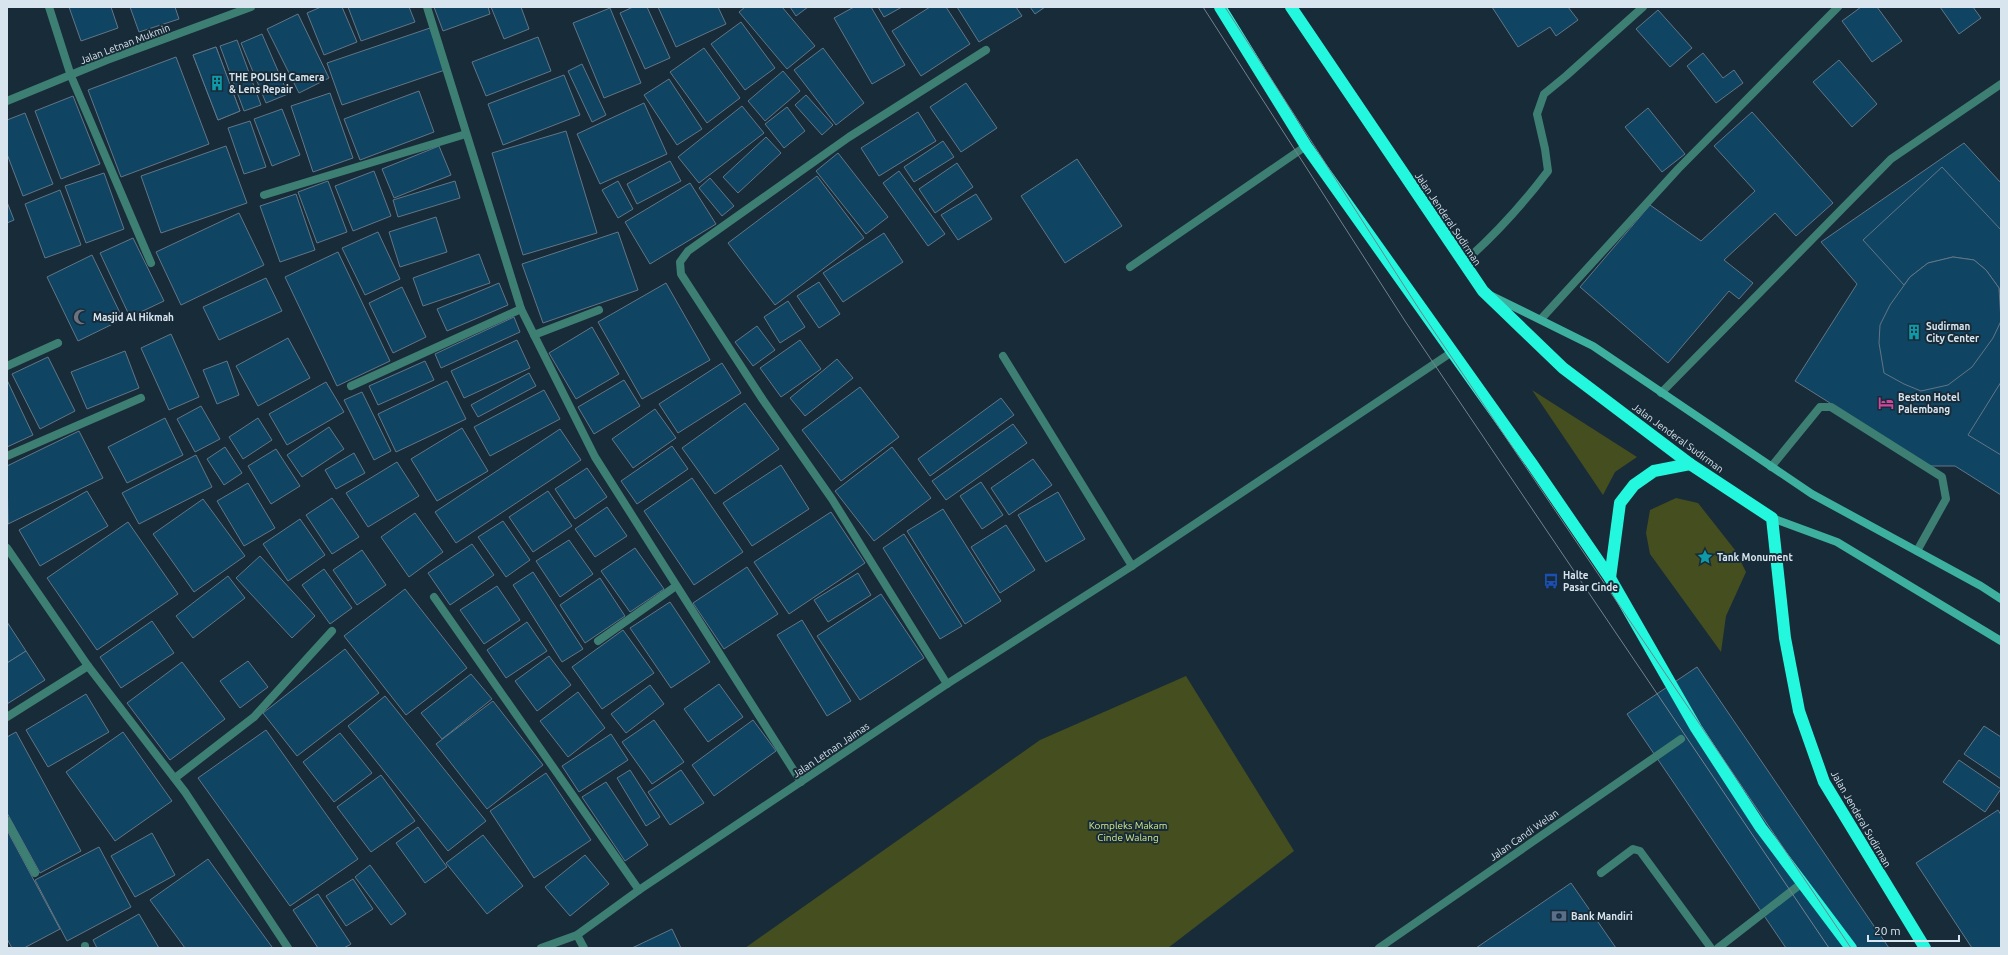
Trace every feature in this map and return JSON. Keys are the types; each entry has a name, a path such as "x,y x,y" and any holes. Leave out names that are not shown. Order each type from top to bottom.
{"highway":[{"path":"1220,7 1306,146 1610,578 1696,728 1761,828 1851,948"},
{"name":"Jalan Jenderal Sudirman","path":"1291,7 1482,291 1563,368 1690,464 1772,518 1785,638 1799,711 1824,782 1926,948"},
{"path":"1610,578 1620,503 1634,485 1654,471 1690,464"}],"main road":[{"path":"1482,291 1542,319 1593,346 1812,494 2001,599"},
{"path":"1772,518 1837,542 2001,641"}],"street":[{"path":"49,7 71,76 151,263"},
{"name":"Jalan Letnan Mukmin","path":"7,101 107,60 251,7"},
{"path":"427,7 521,309 595,457 801,782"},
{"path":"1463,263 1487,242 1524,203 1548,171 1546,149 1537,114 1544,94 1643,7"},
{"path":"1542,319 1678,169 1838,7"},
{"path":"947,684 832,499 763,400 681,274 680,262 688,251 849,137 986,50"},
{"path":"1661,393 1891,159 2001,84"},
{"path":"264,195 466,134"},
{"path":"1130,267 1306,146"},
{"path":"351,386 521,309"},
{"path":"534,335 599,310"},
{"path":"7,366 58,344"},
{"name":"Jalan Letnan Jaimas","path":"541,948 577,935 639,890 947,684 1132,566 1452,352"},
{"path":"1003,356 1132,566"},
{"path":"7,456 142,398"},
{"path":"1771,467 1820,407 1831,407 1942,477 1946,499 1917,551"},
{"path":"7,548 88,666 175,778 288,948"},
{"path":"598,641 676,586"},
{"path":"434,597 639,890"},
{"path":"175,778 254,717 332,631"},
{"path":"7,717 88,666"},
{"name":"Jalan Candi Welan","path":"1379,948 1680,739"},
{"path":"7,821 35,873"},
{"path":"1601,873 1633,849 1640,851 1711,948"},
{"path":"1718,948 1802,883"},
{"path":"577,935 584,948"}],"green space":[{"path":"1532,390 1637,457 1615,472 1603,495"},
{"path":"1676,498 1698,503 1735,550 1746,572 1726,616 1721,652 1650,554 1646,533 1650,510"},
{"name":"Kompleks Makam Cinde Walang","path":"1186,676 1294,851 1168,948 745,948 1040,740"}],"building":[{"path":"69,7 111,7 118,28 81,41"},
{"path":"130,7 175,7 179,19 139,32"},
{"path":"321,7 342,7 357,42 324,55 307,13"},
{"path":"348,7 409,7 415,22 361,41"},
{"path":"434,7 488,7 490,14 443,31"},
{"path":"491,7 521,7 529,29 504,39"},
{"path":"633,7 647,7 670,58 645,69 620,13"},
{"path":"658,7 718,7 726,24 676,47"},
{"path":"745,7 782,7 815,46 787,69 739,12"},
{"path":"790,7 808,7 796,16"},
{"path":"854,7 871,7 905,65 872,84 834,18"},
{"path":"878,7 902,7 884,17"},
{"path":"930,7 946,7 970,44 921,76 892,31"},
{"path":"957,7 1016,7 1022,16 979,42"},
{"path":"1030,7 1045,7 1035,14"},
{"path":"1492,7 1568,7 1578,20 1556,36 1550,27 1518,47"},
{"path":"1861,7 1877,7 1902,41 1872,62 1842,21"},
{"path":"1940,7 1973,7 1981,18 1959,34"},
{"path":"610,8 641,83 604,98 573,23"},
{"path":"1658,10 1692,48 1670,67 1636,29"},
{"path":"298,14 329,78 299,93 267,29"},
{"path":"741,22 775,68 745,90 711,44"},
{"path":"430,28 445,70 342,105 327,63"},
{"path":"262,34 288,94 266,103 241,43"},
{"path":"538,37 551,71 486,96 472,62"},
{"path":"237,40 261,105 244,111 220,46"},
{"name":"THE POLISH Camera & Lens Repair","path":"216,47 240,111 218,120 193,55"},
{"name":"THE POLISH Camera & Lens Repair","path":"216,47 240,111 218,120 193,55"},
{"path":"704,48 740,98 707,123 670,72"},
{"path":"823,48 864,103 836,125 794,70"},
{"path":"1703,53 1723,78 1734,70 1743,83 1716,103 1687,66"},
{"path":"176,57 209,144 121,177 88,90"},
{"path":"1839,60 1877,104 1852,127 1813,82"},
{"path":"582,64 606,115 592,122 568,71"},
{"path":"783,71 800,91 765,121 748,101"},
{"path":"564,75 580,115 503,145 488,104"},
{"path":"669,79 702,129 677,145 644,95"},
{"path":"966,83 997,128 961,152 930,107"},
{"path":"419,91 434,132 360,160 344,119"},
{"path":"330,93 353,158 313,172 291,106"},
{"path":"806,95 833,125 822,135 795,105"},
{"path":"73,96 100,164 61,179 35,111"},
{"path":"644,103 667,154 600,184 577,134"},
{"path":"742,106 764,133 699,183 678,157"},
{"path":"787,107 805,131 784,148 765,124"},
{"path":"1648,108 1685,154 1662,172 1625,127"},
{"path":"282,109 300,155 272,166 254,119"},
{"path":"918,112 936,141 879,176 861,148"},
{"path":"1752,112 1833,203 1796,236 1775,213 1724,260 1753,283 1739,299 1729,291 1668,363 1580,287 1650,205 1701,241 1755,191 1714,146"},
{"path":"25,113 53,184 23,196 7,154 7,120"},
{"path":"250,121 266,167 244,174 228,128"},
{"path":"566,131 597,233 523,255 492,153"},
{"path":"766,137 781,153 738,193 723,177"},
{"path":"943,141 954,157 914,182 904,167"},
{"name":"Sudirman City Center","path":"1964,143 2001,183 2001,495 1955,466 1930,466 1795,381 1857,284 1821,242"},
{"path":"226,146 247,203 161,233 141,176"},
{"path":"439,146 451,175 394,198 382,169"},
{"path":"838,153 888,217 866,234 816,171"},
{"path":"1077,159 1122,226 1065,263 1021,196"},
{"path":"670,161 681,181 637,204 627,184"},
{"path":"957,163 973,187 935,213 919,189"},
{"path":"1942,167 2001,230 2001,299 1999,288 1986,270 1974,260 1953,257 1928,263 1910,277 1904,285 1863,240"},
{"path":"374,171 391,216 353,231 335,186"},
{"path":"899,171 945,234 928,246 883,183"},
{"path":"104,173 124,229 86,243 65,186"},
{"path":"817,176 864,238 775,305 728,243"},
{"path":"710,178 734,206 722,216 699,188"},
{"path":"328,181 347,232 317,243 298,192"},
{"path":"455,181 460,198 398,217 393,200"},
{"path":"618,181 633,209 618,218 602,190"},
{"path":"690,183 716,224 650,264 625,222"},
{"path":"60,190 81,245 45,258 25,204"},
{"path":"296,194 315,250 280,262 260,206"},
{"path":"976,194 992,219 958,240 941,215"},
{"path":"7,202 14,220 7,223"},
{"path":"239,213 264,265 181,305 156,252"},
{"path":"436,217 447,252 400,267 389,232"},
{"path":"378,232 400,279 365,295 342,248"},
{"path":"618,232 638,290 543,323 522,264"},
{"path":"884,233 903,262 843,302 823,273"},
{"path":"133,238 164,301 130,317 100,253"},
{"path":"338,252 390,361 337,386 285,277"},
{"path":"479,254 490,283 423,306 413,278"},
{"path":"92,255 123,319 78,341 47,277"},
{"path":"1953,257 1974,260 1986,270 1999,288 2001,321 1993,338 1972,367 1948,385 1921,391 1884,373 1879,343 1880,325 1890,305 1910,277 1928,263"},
{"path":"266,278 282,311 219,340 203,307"},
{"path":"819,282 840,314 819,328 797,296"},
{"path":"499,283 508,305 447,331 437,309"},
{"path":"666,283 710,360 642,399 598,322"},
{"path":"402,287 426,337 393,353 369,303"},
{"path":"788,301 805,327 780,343 764,317"},
{"path":"514,317 520,332 441,368 435,354"},
{"path":"757,326 775,350 753,366 735,342"},
{"path":"592,327 619,374 576,399 549,353"},
{"path":"171,334 199,397 169,410 141,348"},
{"path":"288,338 310,378 258,406 236,366"},
{"path":"517,340 530,368 464,398 451,371"},
{"path":"800,340 821,369 781,397 760,368"},
{"path":"125,351 139,388 87,409 71,372"},
{"path":"48,357 75,411 40,429 12,374"},
{"path":"837,359 853,378 805,416 790,398"},
{"path":"227,361 239,395 217,404 203,370"},
{"path":"425,361 434,380 378,405 369,386"},
{"path":"722,363 741,393 678,433 659,404"},
{"path":"529,373 536,386 478,417 471,405"},
{"path":"7,380 33,435 7,447"},
{"path":"624,380 640,406 594,434 578,407"},
{"path":"447,381 466,419 396,452 378,414"},
{"path":"326,382 344,412 287,445 269,414"},
{"path":"2001,382 2001,455 1968,435"},
{"path":"860,387 899,437 841,481 802,430"},
{"path":"544,390 560,419 490,456 474,427"},
{"path":"362,392 391,451 374,460 344,400"},
{"path":"1001,398 1014,415 930,476 918,459"},
{"path":"745,403 779,449 715,494 682,448"},
{"path":"201,406 220,439 195,452 177,419"},
{"path":"655,409 676,438 633,468 612,439"},
{"path":"165,418 183,455 127,483 108,447"},
{"path":"258,418 272,440 243,459 229,437"},
{"path":"1013,424 1027,443 946,500 932,481"},
{"path":"329,427 344,449 302,477 287,455"},
{"path":"462,428 488,471 437,501 411,459"},
{"path":"560,429 581,460 456,543 435,512"},
{"path":"79,431 103,478 8,524 7,466"},
{"path":"672,446 688,469 637,504 621,481"},
{"path":"225,447 242,473 224,485 207,459"},
{"path":"892,447 931,498 874,541 835,491"},
{"path":"276,449 300,486 271,504 248,466"},
{"path":"354,453 365,473 336,489 325,470"},
{"path":"196,455 212,487 139,524 122,493"},
{"path":"1033,459 1052,485 1009,515 991,488"},
{"path":"397,462 419,496 368,527 346,493"},
{"path":"781,465 809,509 752,546 723,503"},
{"path":"587,468 607,497 575,519 555,489"},
{"path":"692,478 743,552 694,585 644,511"},
{"path":"981,482 1003,515 982,529 960,496"},
{"path":"248,483 275,528 244,546 217,501"},
{"path":"87,491 108,526 40,566 19,530"},
{"path":"548,491 572,526 533,552 509,517"},
{"path":"1058,492 1085,539 1046,562 1018,515"},
{"path":"332,498 359,537 332,554 306,515"},
{"path":"203,499 245,556 194,592 153,534"},
{"path":"607,507 627,536 595,557 575,529"},
{"path":"943,509 1001,601 965,624 907,531"},
{"path":"831,512 865,563 789,614 754,562"},
{"path":"415,513 443,552 409,577 381,537"},
{"path":"300,519 325,555 288,581 263,544"},
{"path":"503,521 530,560 506,577 478,537"},
{"path":"128,522 178,594 97,650 47,578"},
{"path":"1006,525 1035,570 1000,593 971,547"},
{"path":"904,534 962,626 940,639 883,548"},
{"path":"569,540 593,574 560,597 536,561"},
{"path":"472,544 494,575 450,605 428,573"},
{"path":"635,548 664,589 630,612 601,571"},
{"path":"362,550 386,585 357,605 333,570"},
{"path":"260,556 315,616 292,638 236,578"},
{"path":"747,567 778,614 724,649 693,603"},
{"path":"324,569 352,608 330,624 302,585"},
{"path":"533,572 583,649 562,662 513,585"},
{"path":"858,573 871,595 828,622 814,600"},
{"path":"228,576 245,598 193,638 176,616"},
{"path":"600,578 625,616 585,643 560,605"},
{"path":"497,586 520,620 484,644 460,610"},
{"path":"405,589 467,668 406,715 344,636"},
{"path":"881,594 924,658 860,700 817,636"},
{"path":"670,602 710,662 671,688 630,628"},
{"path":"802,620 851,701 827,716 777,635"},
{"path":"152,621 174,653 121,688 100,657"},
{"path":"7,622 26,651 7,663"},
{"path":"527,622 547,651 506,678 487,650"},
{"path":"623,630 654,673 602,709 572,667"},
{"path":"345,649 379,693 297,756 263,713"},
{"path":"26,651 45,680 7,704 7,663"},
{"path":"549,656 571,685 537,711 515,681"},
{"path":"248,661 268,687 240,708 220,681"},
{"path":"182,662 225,719 170,760 127,703"},
{"path":"1697,667 1889,948 1786,948 1627,714"},
{"path":"471,674 492,699 442,739 421,713"},
{"path":"719,684 743,717 708,742 684,709"},
{"path":"650,685 664,704 626,733 611,714"},
{"path":"578,692 605,728 568,757 540,721"},
{"path":"86,694 109,732 48,767 26,730"},
{"path":"385,696 486,821 448,851 348,726"},
{"path":"493,701 543,765 487,809 436,744"},
{"path":"654,720 684,762 652,784 622,742"},
{"path":"753,720 776,751 714,796 692,765"},
{"path":"1984,726 2001,737 2001,779 1964,754"},
{"path":"266,730 358,859 290,906 198,778"},
{"path":"16,732 81,851 40,873 7,813 7,737"},
{"path":"123,732 172,801 115,841 66,772"},
{"path":"340,733 372,773 334,802 303,762"},
{"path":"611,734 628,760 579,792 562,766"},
{"path":"1959,760 2001,789 1985,812 1943,782"},
{"path":"630,770 660,817 646,826 617,778"},
{"path":"681,770 704,803 670,825 648,792"},
{"path":"546,773 591,840 534,878 490,811"},
{"path":"381,775 415,821 371,852 337,807"},
{"path":"606,782 648,845 625,861 582,797"},
{"path":"1998,810 2001,815 2001,948 1972,948 1916,863"},
{"path":"418,827 447,867 425,883 396,843"},
{"path":"7,830 60,929 24,948 12,948 7,939"},
{"path":"152,833 175,875 135,897 111,856"},
{"path":"483,835 523,886 487,914 446,863"},
{"path":"99,847 131,907 67,941 35,880"},
{"path":"585,855 609,884 570,916 545,887"},
{"path":"208,859 272,947 271,948 185,948 150,900"},
{"path":"370,865 406,914 391,925 355,877"},
{"path":"353,879 373,909 346,926 326,896"},
{"name":"Bank Mandiri","path":"1571,883 1616,948 1476,948"},
{"path":"318,894 351,944 344,948 318,948 293,910"},
{"path":"139,914 159,948 97,948 93,940"},
{"path":"672,929 681,948 632,948"}],"tram line":[{"path":"1203,7 1405,321 1829,948"},
{"path":"1225,7 1421,312 1851,948"}],"place":[{"name":"THE POLISH Camera & Lens Repair","path":"217,83"},
{"name":"Masjid Al Hikmah","path":"81,317"},
{"name":"Sudirman City Center","path":"1914,332"},
{"name":"Beston Hotel Palembang","path":"1886,403"},
{"name":"Tank Monument","path":"1705,557"},
{"name":"Halte Pasar Cinde","path":"1551,581"},
{"name":"Bank Mandiri","path":"1559,916"}]}
